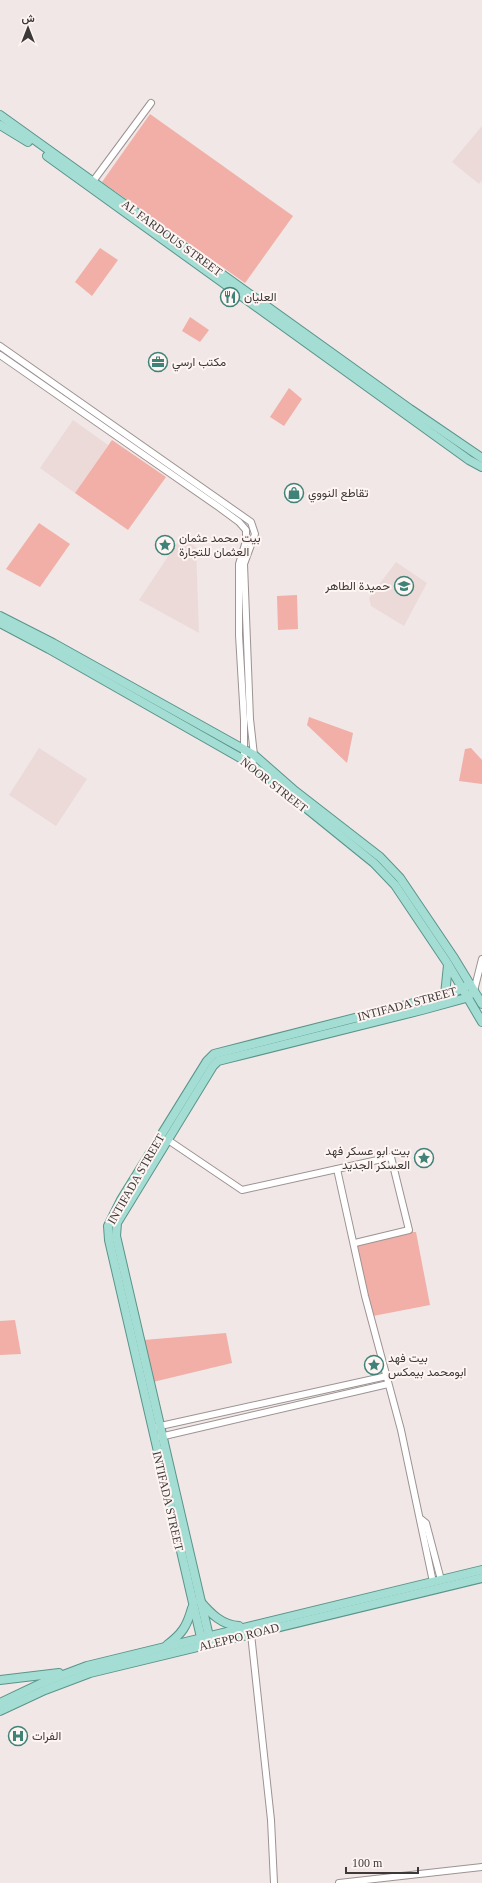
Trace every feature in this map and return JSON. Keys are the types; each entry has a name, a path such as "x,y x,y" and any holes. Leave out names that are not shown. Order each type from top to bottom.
{"main road":[{"name":"AL FARDOUS STREET","path":"0,115 362,384 482,468"},
{"name":"AL FARDOUS STREET","path":"0,125 91,184 482,458"},
{"name":"NOOR STREET","path":"0,616 53,643 254,755 295,791 380,857 400,878 473,985 482,1004"},
{"name":"NOOR STREET","path":"0,623 49,649 244,760 374,863 395,886 448,964 466,998 482,1022"},
{"path":"444,995 448,964"},
{"name":"INTIFADA STREET","path":"206,1642 199,1600 108,1237 108,1226 121,1200 207,1061 214,1054 444,995 473,985"},
{"name":"INTIFADA STREET","path":"155,1427 115,1228 128,1204 213,1066 218,1061 466,998 473,985"},
{"name":"INTIFADA STREET","path":"158,1437 193,1607 206,1642"},
{"name":"ALEPPO ROAD","path":"0,1711 45,1690 90,1673 482,1570"},
{"name":"ALEPPO ROAD","path":"251,1630 482,1578"},
{"path":"199,1600 213,1615 230,1626 251,1630"},
{"path":"163,1648 180,1636 188,1622 193,1607"},
{"name":"ALEPPO ROAD","path":"0,1703 76,1670 163,1648 206,1642"},
{"path":"0,1680 76,1670"}],"street":[{"path":"91,184 151,103"},
{"path":"0,346 251,522 255,534 244,564 250,719 254,755 252,766"},
{"path":"0,355 220,508 239,522 246,530 246,541 239,564 239,635 244,760"},
{"path":"473,985 482,962"},
{"path":"168,1140 242,1190 391,1157 408,1230 355,1243"},
{"path":"337,1169 355,1243 365,1296 401,1430 421,1519 426,1523 437,1581"},
{"path":"155,1427 387,1376"},
{"path":"158,1437 388,1384"},
{"path":"251,1630 271,1820 274,1883"},
{"path":"339,1883 482,1867"}],"shaded area":[{"path":"150,114 293,216 245,283 102,182"},
{"path":"482,126 482,180 479,184 452,162"},
{"path":"100,248 118,260 92,296 75,282"},
{"path":"190,317 209,330 200,342 182,331"},
{"path":"289,388 302,399 284,426 270,417"},
{"path":"73,420 108,445 75,493 40,468"},
{"path":"112,440 166,477 128,530 75,493"},
{"path":"39,523 70,544 40,587 6,569"},
{"path":"181,537 196,547 199,633 139,600"},
{"path":"396,562 427,583 404,626 371,606 369,598"},
{"path":"297,595 298,629 278,630 277,596"},
{"path":"309,717 353,733 347,763 307,725"},
{"path":"39,748 87,779 56,826 9,795"},
{"path":"471,748 482,760 482,784 459,781 465,749"},
{"path":"409,1232 416,1232 430,1305 373,1316 356,1244"},
{"path":"15,1320 21,1354 0,1355 0,1321"},
{"path":"226,1333 232,1363 153,1382 144,1340"}],"place":[{"name":"العليان","path":"230,297"},
{"name":"مكتب ارسي","path":"158,362"},
{"name":"تقاطع النووي","path":"294,493"},
{"name":"بيت محمد عثمان العثمان للتجارة","path":"165,545"},
{"name":"حميدة الطاهر","path":"404,586"},
{"name":"بيت ابو عسكر فهد العسكر الجديد","path":"424,1158"},
{"name":"بيت فهد ابومحمد بيمكس","path":"374,1365"},
{"name":"الفرات","path":"18,1736"}]}
